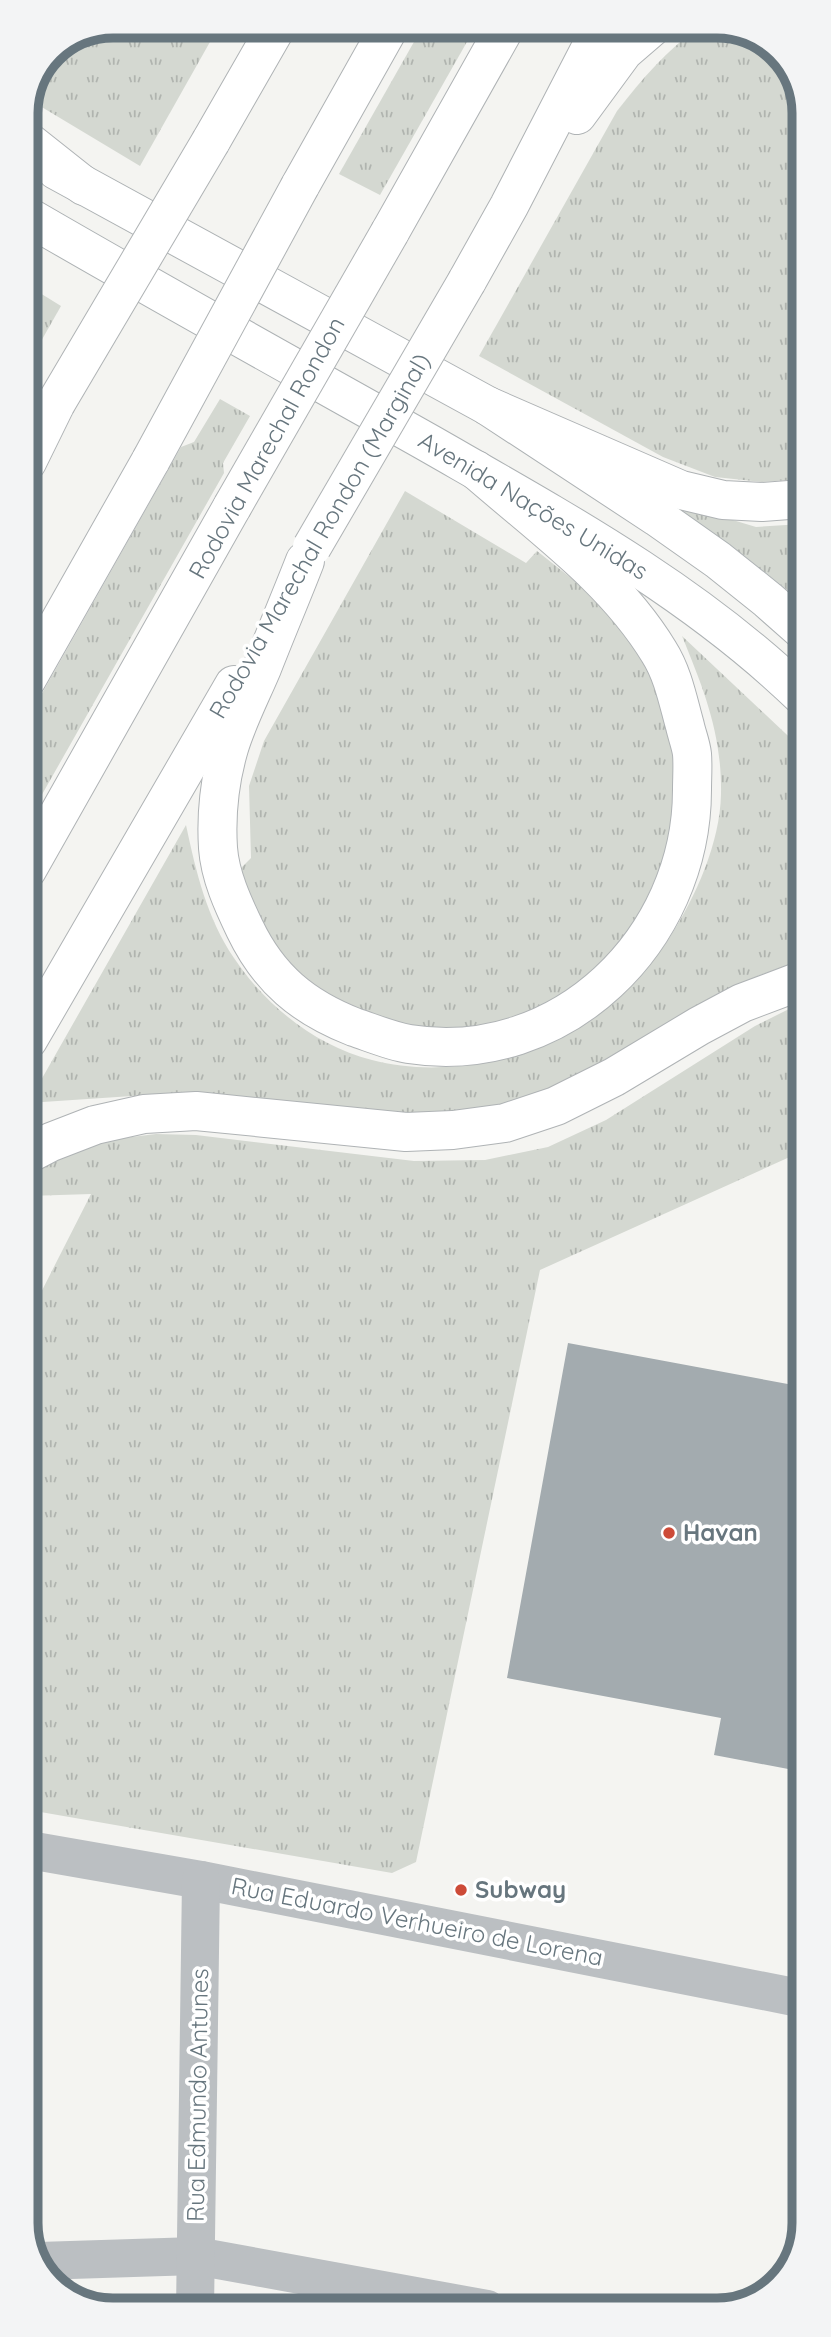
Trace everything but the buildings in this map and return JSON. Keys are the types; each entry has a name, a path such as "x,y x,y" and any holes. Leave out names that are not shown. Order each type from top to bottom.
{"main road":[{"path":"249,74 263,38"},
{"path":"39,437 56,403 269,38"},
{"path":"39,659 383,38"},
{"name":"Rodovia Marechal Rondon","path":"39,849 499,39"},
{"name":"Rodovia Marechal Rondon (Marginal)","path":"39,1022 467,281 509,206 594,39"},
{"path":"509,206 624,51 638,39"},
{"path":"39,150 84,186"},
{"path":"39,160 488,406 681,490 723,500 762,502 792,500"},
{"name":"Avenida Nações Unidas","path":"39,224 476,470 633,562 711,620 792,687"},
{"path":"488,406 697,546 792,621"},
{"path":"309,554 229,748 218,818 218,852 225,882 253,946 272,974 300,999 334,1019 408,1044 447,1047 486,1043 519,1036 554,1021 619,973 645,942 664,911 681,868 688,841 692,813 692,753 675,688 661,655 639,621 612,589 476,470"},
{"path":"39,1149 95,1125 144,1114 196,1111 406,1132 453,1130 505,1123 556,1105 614,1077 742,1003 792,984"}],"street":[{"name":"Rua Eduardo Verhueiro de Lorena","path":"38,1852 201,1880 792,1997"},
{"name":"Rua Edmundo Antunes","path":"195,2298 201,1880"},
{"path":"49,2261 196,2256 427,2298"}],"green space":[{"path":"212,38 140,166 39,106 46,81 64,57 85,44 99,40"},
{"path":"416,38 469,39 380,195 339,174"},
{"path":"684,39 722,39 750,46 763,54 780,72 790,94 792,480 762,482 715,477 663,457 479,356 617,111"},
{"path":"39,292 61,306 39,345"},
{"path":"220,399 250,416 223,463 224,473 39,800 39,699 181,447 194,442"},
{"path":"405,491 526,563 537,551 576,582 630,636 650,675 668,720 676,758 670,846 637,920 612,953 579,982 548,1003 511,1021 469,1030 386,1024 305,984 271,947 252,908 241,868 251,858 249,786 264,741"},
{"path":"663,499 756,527 792,525 792,594 733,547"},
{"path":"682,636 792,740 792,964 713,997 566,1082 521,1099 479,1110 436,1114 379,1112 147,1095 39,1102 39,1084 186,825 198,877 210,911 234,958 277,1008 331,1045 351,1054 400,1065 458,1066 517,1055 570,1033 616,1000 654,959 689,904 705,868 720,813 721,772 715,732"},
{"path":"792,1008 792,1156 540,1270 416,1862 392,1873 38,1812 38,1297 91,1194 38,1196 38,1166 68,1152 115,1139 156,1134 196,1135 414,1161 485,1160 548,1147 606,1120 755,1026"}],"place":[{"name":"Havan","path":"669,1533"},
{"name":"Subway","path":"461,1890"}]}
